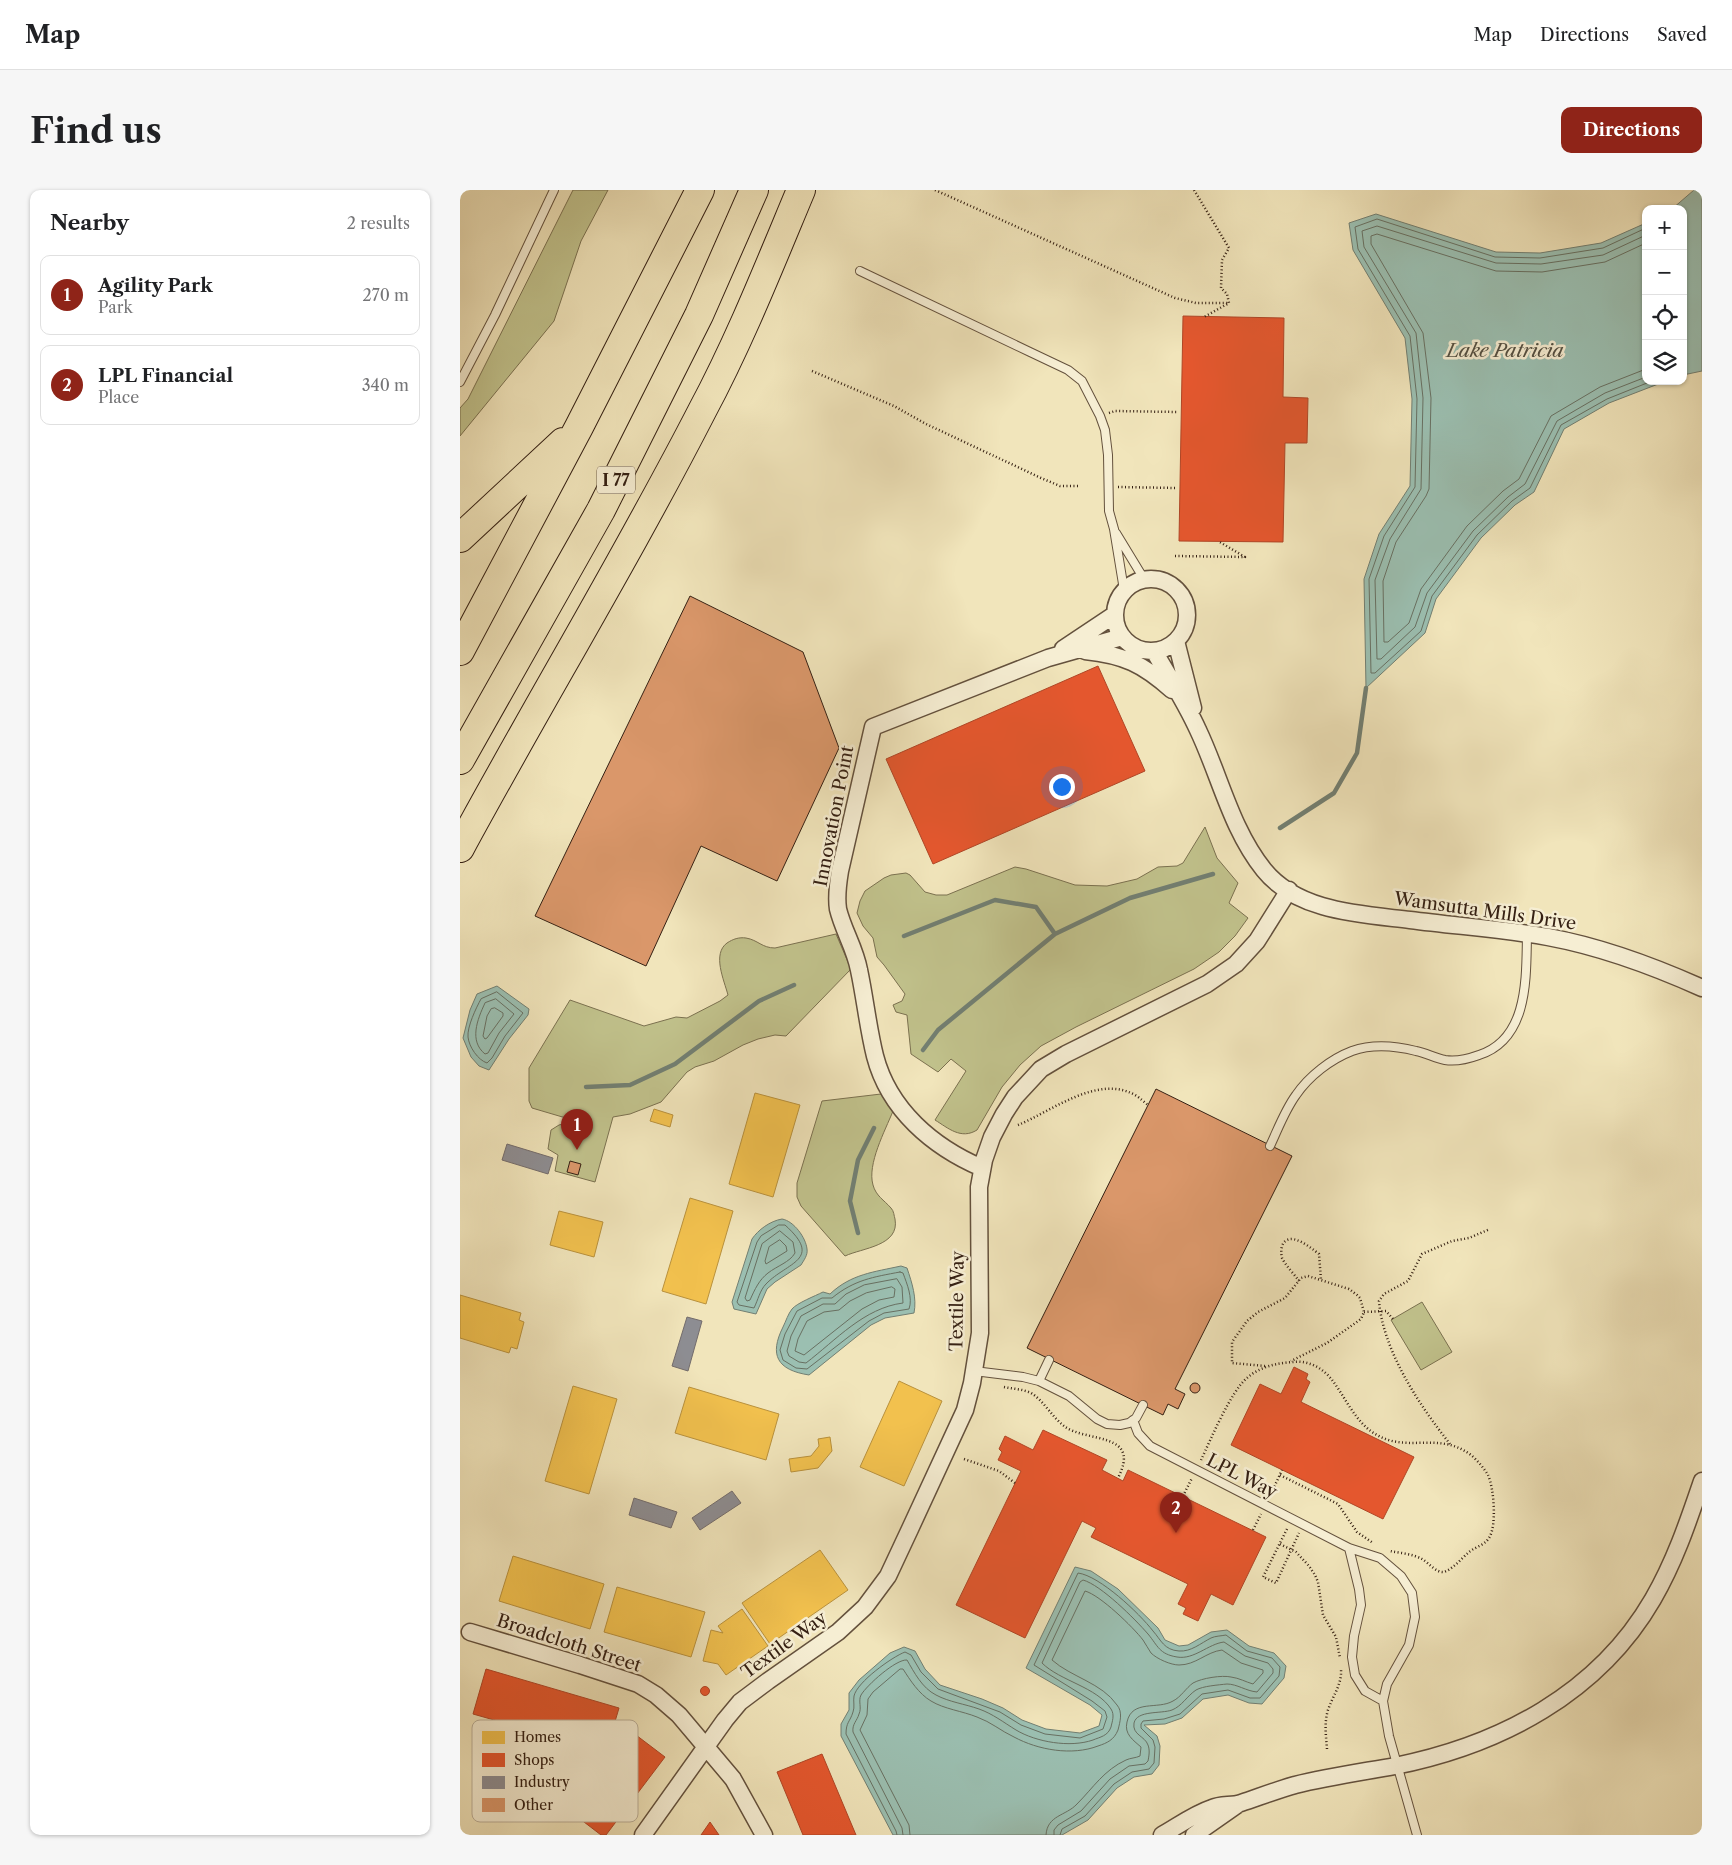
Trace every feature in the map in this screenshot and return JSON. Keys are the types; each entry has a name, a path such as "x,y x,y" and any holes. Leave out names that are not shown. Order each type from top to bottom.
{"highway":[{"path":"460,650 579,427 700,190"},
{"name":"I 77","path":"460,760 601,510 699,315 754,190"},
{"path":"460,848 703,410 758,292 801,190"},
{"path":"460,538 579,427"}],"street":[{"path":"1156,578 1167,582 1177,589 1184,600 1188,612 1181,636 1172,645 1161,650 1148,652 1136,649 1122,637 1114,615 1117,600 1124,590 1133,583 1144,579 1156,578"},
{"name":"Innovation Point","path":"1048,658 1114,615"},
{"name":"Innovation Point","path":"982,1168 943,1147 927,1135 898,1104 889,1090 875,1057 855,951 841,921 837,889 847,835 873,727 1048,658 1122,637"},
{"path":"1176,641 1198,729"},
{"path":"1075,650 1103,653 1121,657 1135,663 1161,681 1180,698"},
{"path":"1154,651 1198,729 1239,830 1265,871 1279,884 1289,890"},
{"name":"Textile Way","path":"643,1835 705,1747 740,1702 768,1680 838,1632 866,1607 888,1576 965,1410 980,1333 979,1187 982,1168 992,1137 1004,1114 1025,1085 1041,1069 1066,1054 1207,984 1236,964 1256,942 1289,890"},
{"name":"Wamsutta Mills Drive","path":"1289,890 1305,899 1342,911 1527,934 1581,944 1662,970 1702,988"},
{"path":"1162,1835 1213,1807 1239,1804 1294,1786 1444,1754 1500,1733 1540,1713 1568,1695 1592,1674 1634,1628 1653,1600 1683,1538 1702,1481"},
{"name":"Broadcloth Street","path":"470,1632 638,1684 656,1695 679,1715 733,1779 764,1835"},
{"path":"1194,1835 1239,1804"}],"lane":[{"path":"460,382 495,315 554,190"},
{"path":"860,271 1068,370 1082,382 1100,416 1105,430 1108,455 1109,511 1114,529 1124,590"},
{"path":"1114,529 1144,579"},
{"path":"1270,1146 1296,1094 1322,1068 1352,1051 1381,1046 1416,1051 1446,1060 1464,1060 1490,1052 1511,1031 1522,1005 1527,934"},
{"path":"1039,1382 1050,1360"},
{"path":"974,1371 1023,1377 1039,1382 1070,1396 1096,1419 1106,1424 1120,1425 1129,1423 1143,1405"},
{"name":"LPL Way","path":"1133,1420 1138,1434 1150,1446 1350,1548 1380,1558 1401,1576 1412,1593 1415,1617 1409,1645 1387,1684 1383,1701 1389,1736 1417,1835"},
{"path":"1350,1548 1362,1606 1354,1636 1352,1657 1355,1675 1365,1691 1383,1701"}],"path":[{"path":"935,190 1175,298 1196,303 1229,303"},
{"path":"1194,190 1229,248 1222,260 1222,288 1227,294 1229,303"},
{"path":"1204,317 1229,303"},
{"path":"812,371 894,406 926,424 1041,478 1060,486 1078,486"},
{"path":"1100,416 1115,412 1177,412"},
{"path":"1108,486 1176,488"},
{"path":"1175,556 1244,557 1218,541"},
{"path":"1018,1125 1038,1117 1081,1093 1100,1089 1134,1094 1148,1105"},
{"path":"1451,1445 1418,1402 1407,1382 1386,1336 1379,1301 1382,1296 1408,1281 1422,1254 1452,1241 1469,1238 1490,1229"},
{"path":"1299,1281 1282,1259 1282,1246 1290,1240 1300,1240 1319,1254 1321,1280"},
{"path":"1182,1496 1241,1384 1253,1373 1287,1362 1355,1325 1364,1312 1360,1298 1353,1291 1305,1276 1285,1298 1251,1317 1232,1342 1232,1363 1258,1367 1271,1366"},
{"path":"1364,1312 1381,1311 1389,1313 1393,1318"},
{"path":"1287,1362 1306,1362 1323,1371 1332,1379 1362,1422 1378,1436 1401,1443 1432,1442 1451,1445 1471,1455 1487,1474 1490,1483 1493,1521 1490,1537 1486,1542 1470,1550 1456,1564 1443,1572 1438,1572 1420,1558 1390,1551 1382,1547"},
{"path":"1000,1386 1033,1394 1067,1428 1077,1433 1107,1439 1114,1443 1122,1454 1124,1462 1118,1478"},
{"path":"964,1458 999,1471 1015,1483"},
{"path":"1280,1475 1338,1504 1357,1532 1374,1544"},
{"path":"1292,1518 1264,1577 1276,1583 1304,1524"},
{"path":"1280,1544 1302,1558 1315,1575 1318,1582 1323,1615 1336,1637 1340,1658"},
{"path":"1327,1749 1325,1724 1328,1710 1341,1681 1341,1668"}],"green space":[{"path":"573,190 608,190 581,241 554,321 460,436 460,408 468,399"},
{"path":"1205,827 1217,858 1238,883 1229,903 1248,918 1235,936 1219,952 1194,969 1041,1046 1020,1065 1002,1087 977,1130 966,1134 955,1132 935,1120 966,1071 951,1059 938,1072 911,1054 907,1015 896,1012 893,1005 902,1001 905,994 877,957 873,938 863,926 857,913 865,891 884,878 906,873 925,892 947,895 1015,867 1075,885 1107,886 1137,879 1158,867 1177,866 1183,863"},
{"path":"836,934 851,969 786,1036 775,1035 758,1039 714,1061 695,1067 687,1072 661,1102 630,1114 613,1117 595,1182 555,1171 558,1155 548,1149 551,1130 559,1125 576,1121 532,1108 529,1101 529,1068 570,1000 644,1026 676,1017 687,1018 728,995 720,968 720,954 727,943 734,939 746,938 767,947 775,948"},
{"path":"881,1094 893,1111 878,1148 872,1167 872,1177 876,1192 893,1211 895,1228 892,1235 878,1245 845,1256 801,1206 797,1197 797,1183 822,1101"},
{"path":"1422,1302 1452,1352 1421,1370 1391,1320"}],"water":[{"path":"1694,190 1702,190 1702,371 1687,374 1687,205 1677,205"},
{"name":"Lake Patricia","path":"1376,214 1496,252 1540,253 1601,243 1642,225 1642,385 1656,385 1609,403 1564,429 1534,492 1515,505 1481,538 1436,599 1425,633 1366,688 1364,579 1379,534 1410,486 1412,399 1405,338 1353,250 1349,223"},
{"path":"497,986 529,1009 528,1015 509,1039 489,1070 479,1066 471,1057 463,1038 470,1010 477,994"},
{"path":"782,1219 795,1226 802,1235 807,1253 801,1265 767,1289 756,1314 734,1309 732,1302 752,1239 765,1226"},
{"path":"901,1266 907,1268 912,1285 915,1302 914,1313 885,1318 871,1325 809,1375 798,1373 783,1365 779,1360 777,1346 787,1318 794,1307 823,1292 830,1294 838,1287 855,1278 872,1272"},
{"path":"1075,1567 1091,1571 1118,1589 1158,1628 1165,1640 1179,1646 1188,1645 1211,1632 1227,1630 1249,1646 1274,1653 1286,1666 1284,1678 1262,1704 1249,1703 1228,1695 1203,1699 1182,1718 1165,1724 1144,1725 1157,1736 1160,1746 1159,1765 1152,1774 1134,1777 1117,1788 1088,1820 1062,1835 893,1835 841,1736 841,1724 849,1710 849,1693 859,1680 890,1653 904,1647 915,1651 925,1669 940,1685 982,1699 1003,1708 1022,1720 1046,1729 1080,1733 1099,1726 1102,1715 1090,1705 1026,1668"}],"building: Homes":[{"path":"755,1093 800,1105 773,1197 729,1184"},
{"path":"654,1109 673,1115 670,1127 650,1121"},
{"path":"690,1198 733,1211 706,1304 662,1291"},
{"path":"559,1211 603,1222 594,1257 550,1245"},
{"path":"460,1295 521,1313 519,1320 524,1322 517,1349 511,1347 509,1353 460,1338"},
{"path":"899,1381 942,1401 904,1486 860,1467"},
{"path":"573,1386 617,1399 589,1494 545,1481"},
{"path":"689,1387 779,1414 766,1460 675,1433"},
{"path":"830,1437 832,1451 818,1468 791,1472 789,1459 811,1456 819,1446 818,1439"},
{"path":"820,1550 848,1590 770,1644 742,1603"},
{"path":"513,1556 604,1584 590,1629 499,1601"},
{"path":"617,1587 705,1612 691,1657 604,1632"},
{"path":"742,1609 768,1646 726,1675 718,1664 703,1661 711,1630 723,1633 718,1626"}],"building: Shops":[{"path":"1183,316 1284,318 1283,397 1308,398 1307,443 1285,443 1283,542 1179,541"},
{"path":"1098,666 1145,771 933,864 886,759"},
{"path":"1294,1367 1308,1374 1306,1379 1310,1382 1301,1402 1414,1457 1383,1519 1231,1445 1260,1384 1281,1394"},
{"path":"1043,1430 1107,1460 1102,1470 1123,1481 1128,1470 1266,1537 1233,1605 1211,1594 1198,1621 1183,1614 1186,1608 1178,1604 1188,1584 1091,1537 1096,1528 1082,1521 1025,1638 956,1605 1021,1471 998,1460 1002,1452 999,1449 1005,1436 1033,1450"},
{"path":"486,1669 619,1708 615,1720 494,1720 473,1714"},
{"path":"705,1686 710,1691 705,1696 700,1691"},
{"path":"638,1737 665,1757 638,1793"},
{"path":"822,1754 856,1835 803,1835 777,1772"},
{"path":"584,1822 616,1822 606,1835 601,1835"},
{"path":"710,1822 719,1835 701,1835"}],"building: Industry":[{"path":"507,1144 553,1158 548,1174 502,1160"},
{"path":"687,1317 702,1321 688,1371 672,1366"},
{"path":"732,1491 741,1503 700,1530 692,1518"},
{"path":"634,1498 677,1512 671,1528 629,1515"}],"building: Other":[{"path":"690,596 803,652 839,748 777,881 701,846 646,966 535,916"},
{"path":"1156,1089 1292,1156 1175,1389 1185,1394 1178,1409 1168,1404 1163,1415 1027,1348"},
{"path":"570,1161 581,1164 578,1175 567,1172"},
{"path":"1193,1383 1197,1383 1200,1388 1199,1392 1193,1393 1190,1390 1190,1386"}],"waterway":[{"path":"1280,828 1334,793 1357,753 1366,688"},
{"path":"923,1050 938,1030 1055,934 1130,898 1213,874"},
{"path":"904,936 995,900 1036,907 1055,934"},
{"path":"586,1087 630,1085 675,1064 759,1001 794,985"},
{"path":"858,1233 850,1201 858,1160 874,1128"}],"place":[{"name":"Agility Park","path":"577,1150"},
{"name":"LPL Financial","path":"1176,1533"}]}
